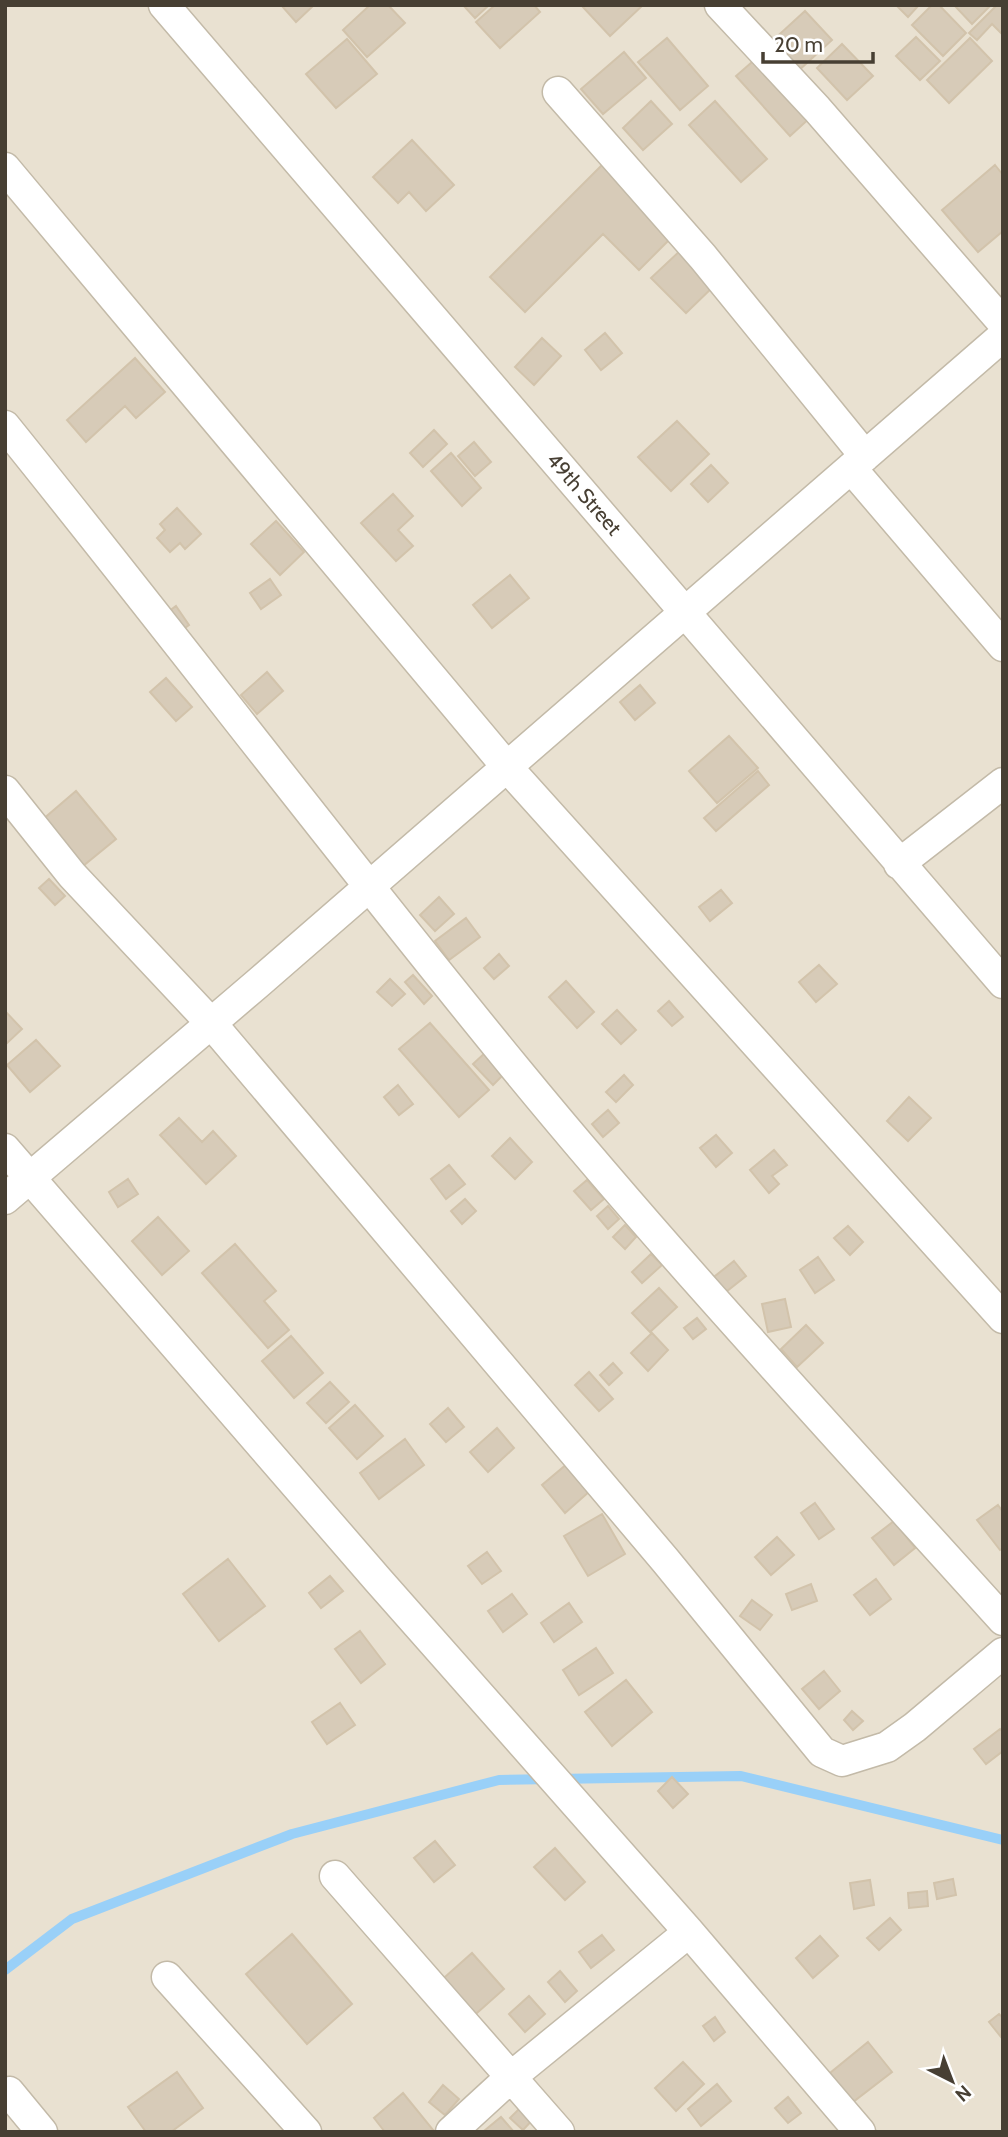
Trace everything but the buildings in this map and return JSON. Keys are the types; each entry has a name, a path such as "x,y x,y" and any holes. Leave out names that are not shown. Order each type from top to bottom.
{"street":[{"name":"49th Street","path":"164,5 1003,982"},
{"path":"720,5 817,109 1003,323"},
{"path":"558,92 704,257 858,462 1003,646"},
{"path":"5,168 507,767 1003,1318"},
{"path":"5,1199 1003,336"},
{"path":"5,426 113,559 368,887 519,1073 736,1324 1003,1620"},
{"path":"900,864 1003,783"},
{"path":"5,791 72,875 211,1023 665,1560 822,1752 842,1761 887,1747 1003,1653"},
{"path":"5,1149 689,1932 860,2132"},
{"path":"335,1876 559,2132"},
{"path":"451,2132 512,2076 689,1932"},
{"path":"167,1977 306,2132"},
{"path":"9,2092 42,2132"}],"shaded area":[{"path":"5,5 1003,5 1003,2132 5,2132"}],"waterway":[{"path":"5,1970 72,1919 292,1834 499,1780 741,1776 1003,1840"}]}
